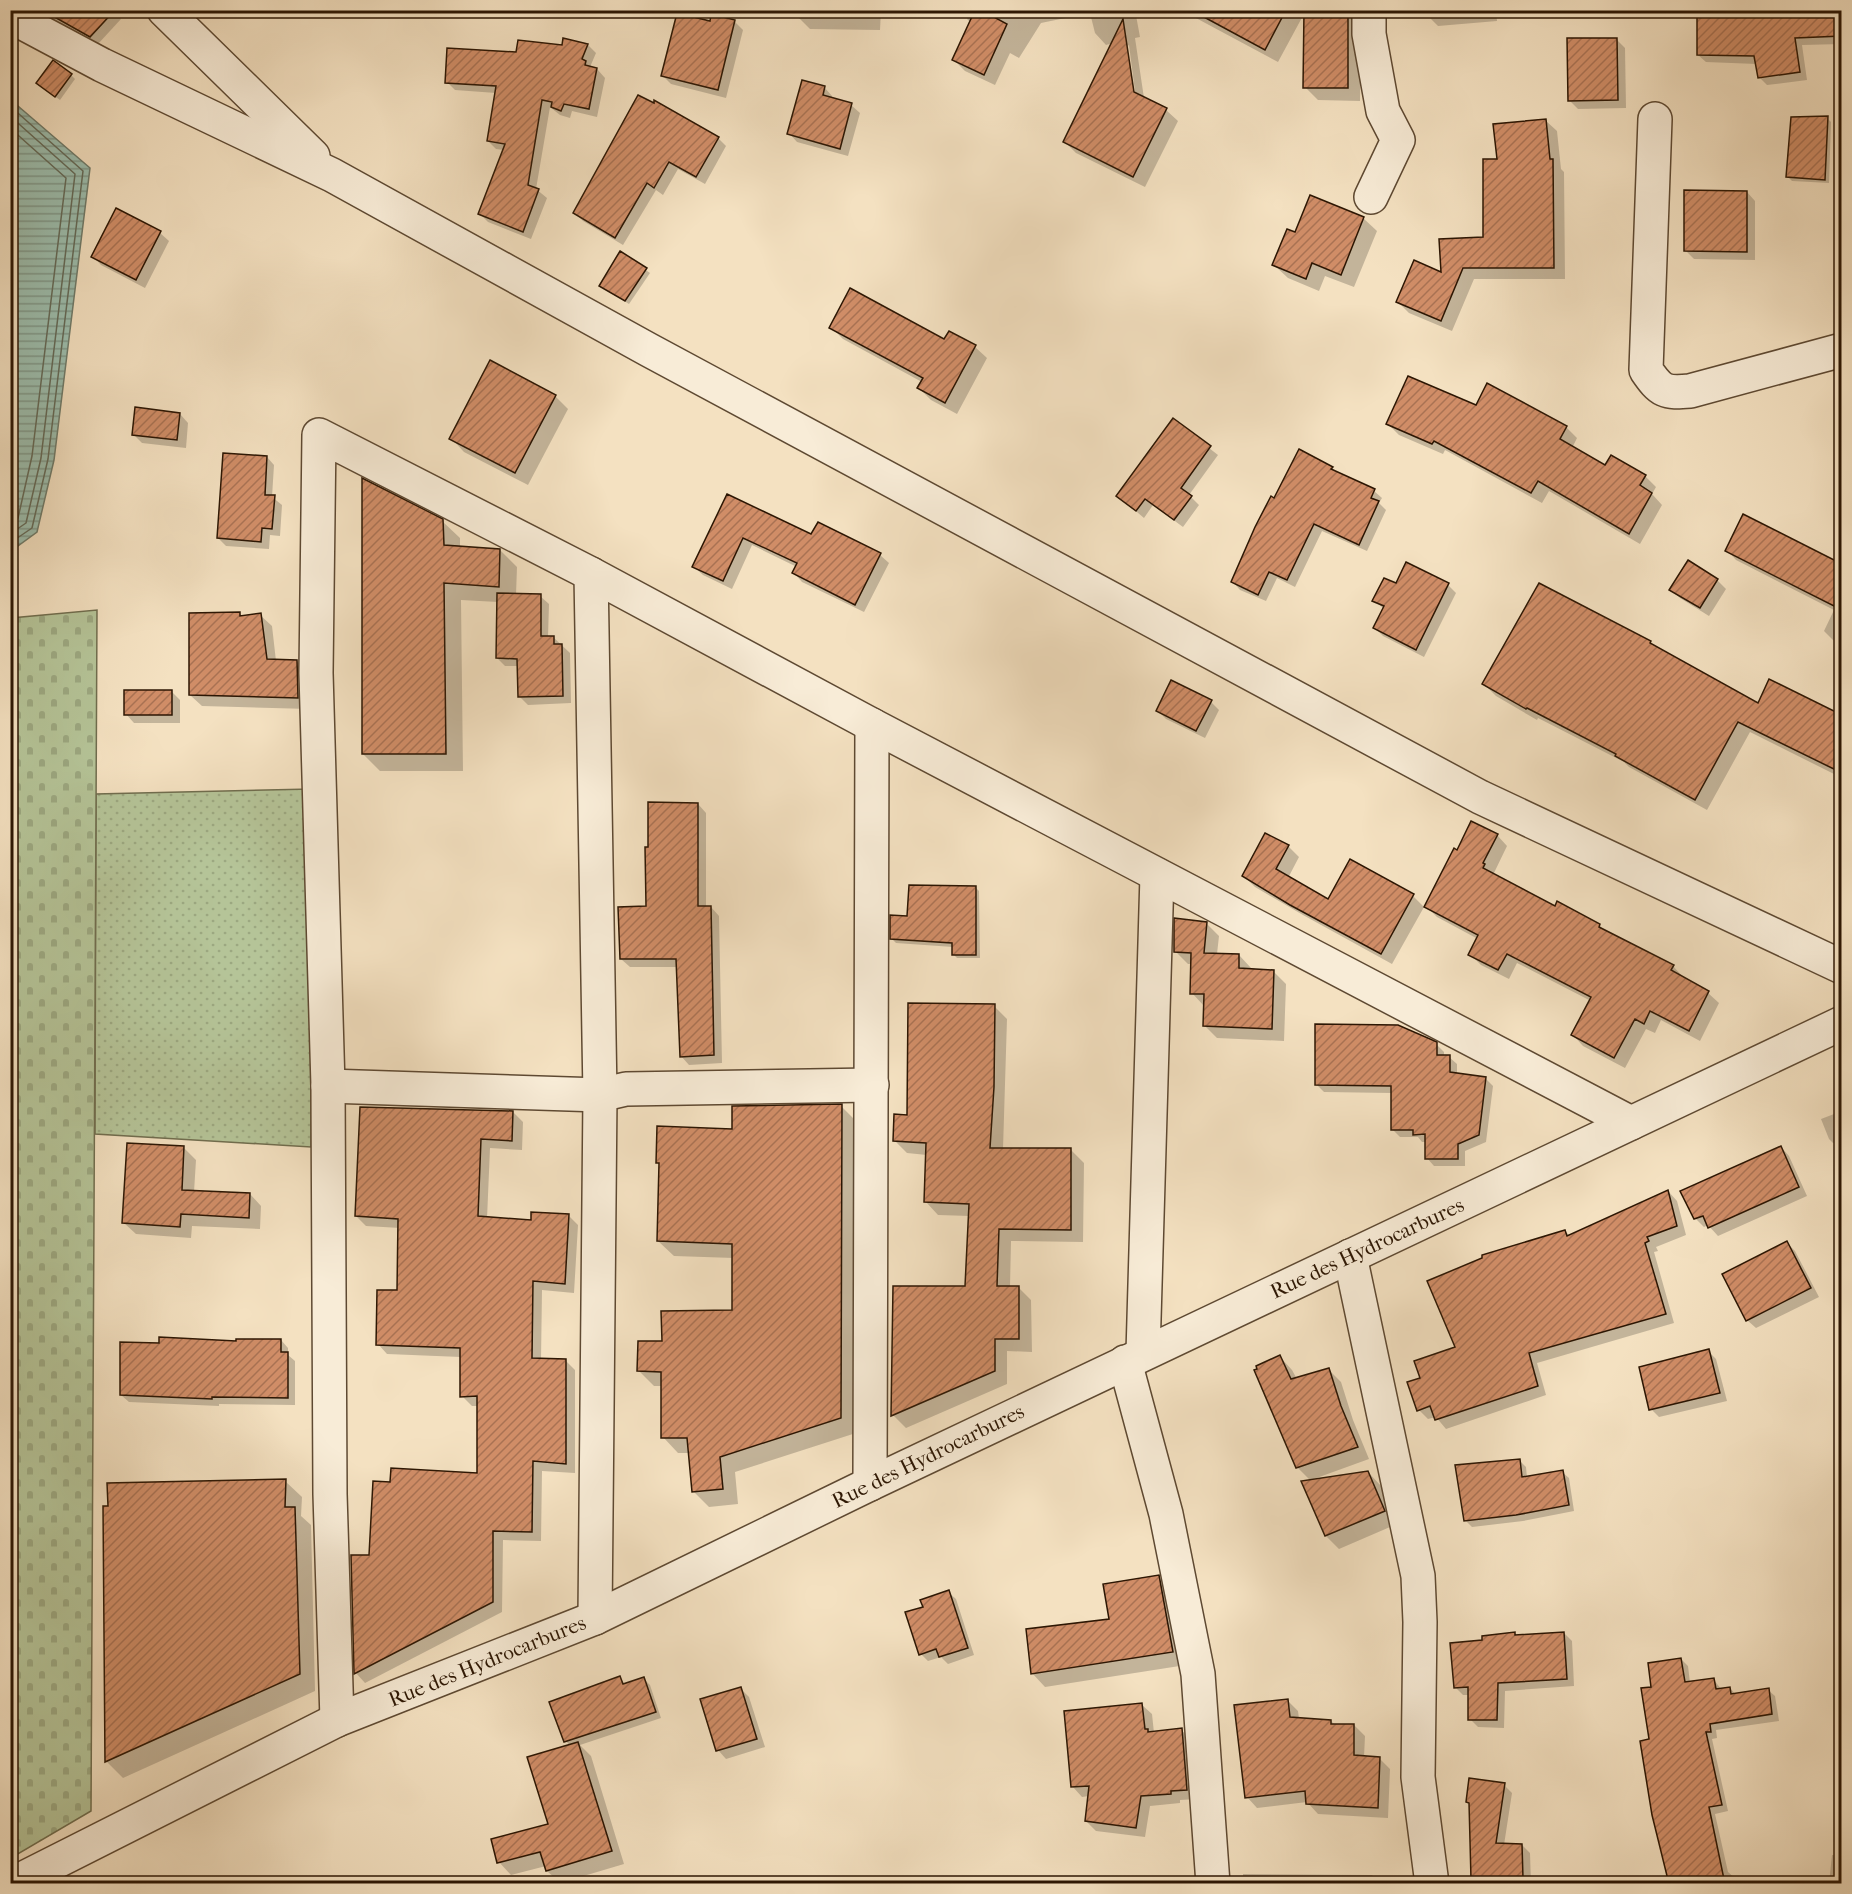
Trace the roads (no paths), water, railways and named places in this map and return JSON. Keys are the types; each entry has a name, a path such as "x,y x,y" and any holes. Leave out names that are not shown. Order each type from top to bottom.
{"street":[{"path":"164,10 332,175"},
{"path":"1369,10 1369,34 1383,111 1398,140 1371,197"},
{"path":"10,16 102,65 332,175 660,356 1480,797 1842,967"},
{"path":"1655,119 1646,370 1656,384 1670,392 1690,391 1842,350"},
{"path":"337,1720 330,1494 328,1086 316,673 319,435 591,574 1157,875 1631,1123"},
{"path":"591,574 600,1095 595,1618"},
{"path":"870,1484 873,725"},
{"path":"1157,875 1134,1358 1198,1674 1214,1884"},
{"name":"Rue des Hydrocarbures","path":"12,1884 337,1720 595,1618 1134,1358 1842,1023"},
{"path":"328,1086 600,1095 626,1089 872,1085"},
{"path":"1350,1256 1418,1576 1420,1622 1418,1777 1432,1884"}],"water":[{"path":"11,100 90,168 54,460 37,532 11,551"}]}
